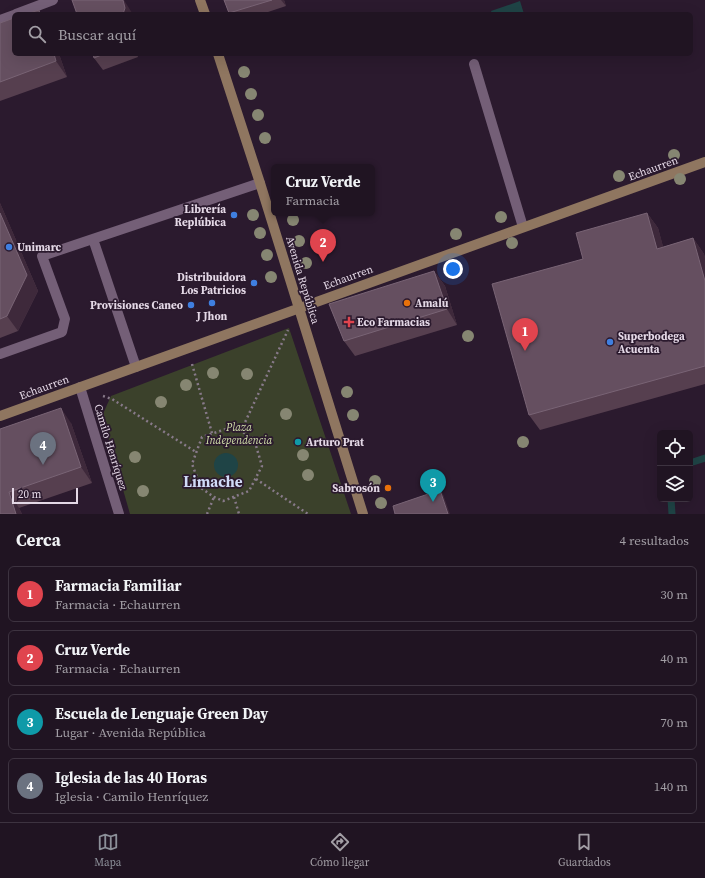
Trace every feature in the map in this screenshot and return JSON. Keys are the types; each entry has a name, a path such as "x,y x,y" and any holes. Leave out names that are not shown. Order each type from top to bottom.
{"main road":[{"path":"200,0 204,12"},
{"name":"Avenida República","path":"219,56 260,183 363,514"},
{"name":"Echaurren","path":"0,416 705,162"}],"street":[{"path":"20,12 53,0"},
{"path":"0,20 12,15"},
{"path":"474,64 523,227"},
{"path":"0,354 62,332 64,319 42,256 260,183"},
{"path":"93,239 136,367"},
{"name":"Camilo Henríquez","path":"80,387 119,514"}],"path":[{"path":"241,431 298,308"},
{"path":"186,348 195,373 212,433"},
{"path":"80,387 112,399 196,452"},
{"path":"229,428 241,431 254,440 262,466 249,491 223,501 201,488 192,464 202,437 212,433 229,428"},
{"path":"256,479 308,514"},
{"path":"207,514 214,497"},
{"path":"234,497 239,514"}],"green space":[{"name":"Plaza Independencia","path":"289,328 351,514 130,514 102,416 111,396"}],"shaded area":[{"path":"520,1 523,12 491,12"},
{"path":"226,453 231,454 237,460 237,470 231,476 226,477 221,476 215,470 214,465 215,460 221,454"}],"building":[{"path":"72,0 123,0 125,8 124,12 76,12"},
{"path":"224,0 272,0 232,12 229,12"},
{"path":"12,19 12,56 55,56 56,61 0,82 0,23"},
{"path":"0,213 27,275 7,316 0,319"},
{"name":"Superbodega Acuenta","path":"647,213 657,249 693,238 705,281 705,366 529,415 492,284 583,259 576,233"},
{"path":"434,271 447,309 344,341 329,304"},
{"path":"61,408 81,467 9,492 16,514 0,514 0,429"},
{"path":"440,490 448,514 395,514 393,506"}],"waterway":[{"path":"693,462 705,458"},
{"path":"671,502 672,514"}],"place":[{"name":"Librería Replúbica","path":"234,215"},
{"name":"Unimarc","path":"9,247"},
{"name":"Cruz Verde","path":"323,262"},
{"name":"Distribuidora Los Patricios","path":"254,283"},
{"name":"J Jhon","path":"212,303"},
{"name":"Amalú","path":"407,303"},
{"name":"Provisiones Caneo","path":"191,305"},
{"name":"Eco Farmacias","path":"349,322"},
{"name":"Superbodega Acuenta","path":"610,342"},
{"name":"Farmacia Familiar","path":"525,351"},
{"name":"Arturo Prat","path":"298,442"},
{"name":"Iglesia de las 40 Horas","path":"43,465"},
{"name":"Sabrosón","path":"388,488"},
{"name":"Escuela de Lenguaje Green Day","path":"433,502"}],"district":[{"name":"Limache","path":"213,482"}]}
